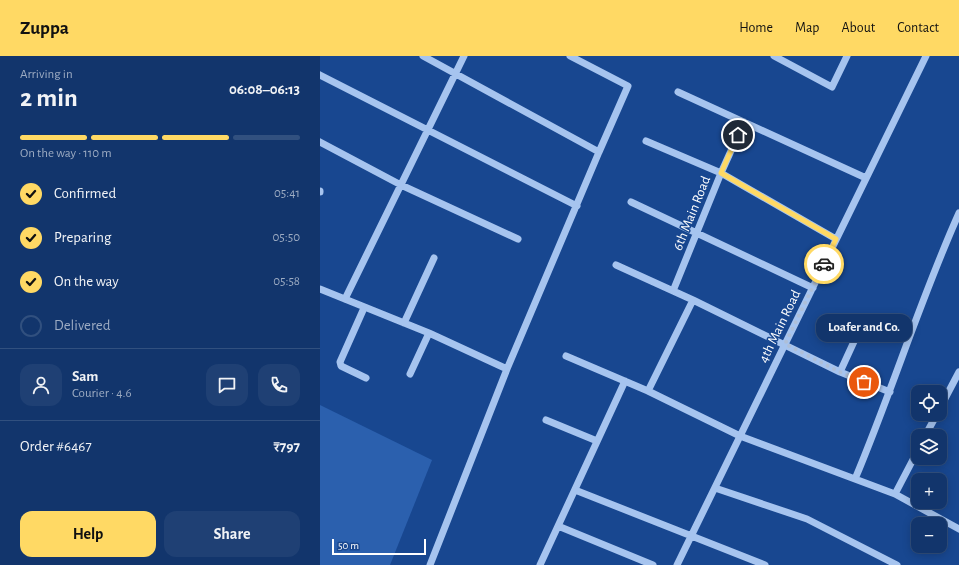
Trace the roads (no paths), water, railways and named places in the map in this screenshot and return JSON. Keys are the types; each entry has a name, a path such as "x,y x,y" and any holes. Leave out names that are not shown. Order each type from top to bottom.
{"street":[{"path":"423,56 599,152"},
{"path":"345,299 464,56"},
{"path":"430,565 507,369 628,86 570,56"},
{"path":"774,56 832,87 846,56"},
{"name":"4th Main Road","path":"677,565 926,56"},
{"path":"320,75 429,129 577,206"},
{"path":"678,92 866,178"},
{"name":"6th Main Road","path":"673,291 721,173 744,122"},
{"path":"646,141 721,173 836,239"},
{"path":"320,142 402,185 518,239"},
{"path":"631,202 698,232 813,288"},
{"path":"855,479 890,392 939,258 959,213"},
{"path":"404,324 434,258"},
{"path":"616,265 693,300 840,372 890,392"},
{"path":"320,289 429,333 507,369"},
{"path":"648,391 693,300"},
{"path":"364,308 340,362 341,366 345,369 366,378"},
{"path":"410,374 429,333"},
{"path":"840,372 857,335"},
{"path":"566,356 648,391 740,436 895,494 959,529"},
{"path":"947,395 959,372"},
{"path":"540,565 625,381"},
{"path":"546,420 597,441"},
{"path":"895,494 911,463"},
{"path":"715,488 807,519 897,565"},
{"path":"575,490 765,565"},
{"path":"558,526 653,565"}],"place":[{"name":"Loafer and Co.","path":"864,382"}]}
